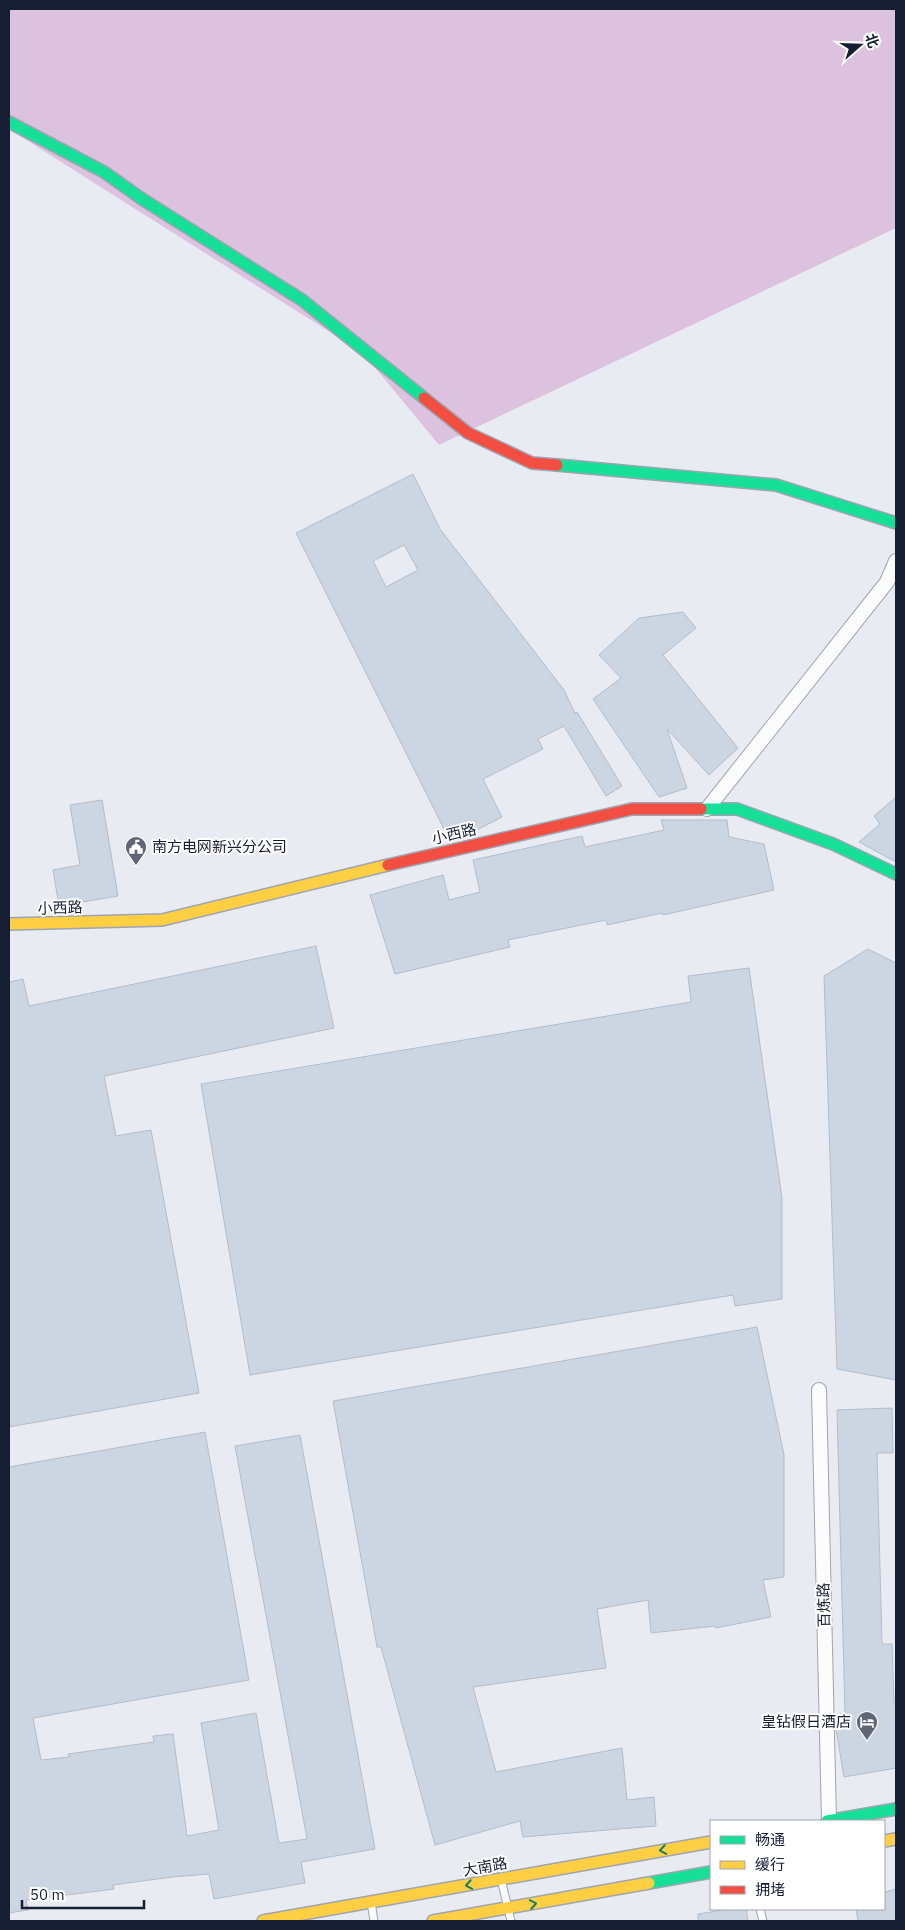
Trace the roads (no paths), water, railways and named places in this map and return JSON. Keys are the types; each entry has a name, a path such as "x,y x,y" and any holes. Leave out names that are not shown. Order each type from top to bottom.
{"street":[{"path":"9,122 104,172 142,199 276,282 302,300 468,433 532,463 776,485 896,522"},
{"path":"707,809 887,582 896,561"},
{"name":"小西路","path":"9,924 162,920 437,853 632,809 737,809 833,844 896,874"},
{"name":"百炼路","path":"819,1390 828,1820"},
{"path":"834,1820 896,1809"},
{"name":"大南路","path":"263,1921 710,1842"},
{"path":"433,1921 710,1872"}],"lane":[{"path":"500,1879 511,1921"},
{"path":"371,1902 374,1921"}],"place":[{"name":"南方电网新兴分公司","path":"136,866"},
{"name":"皇钻假日酒店","path":"867,1741"}]}
